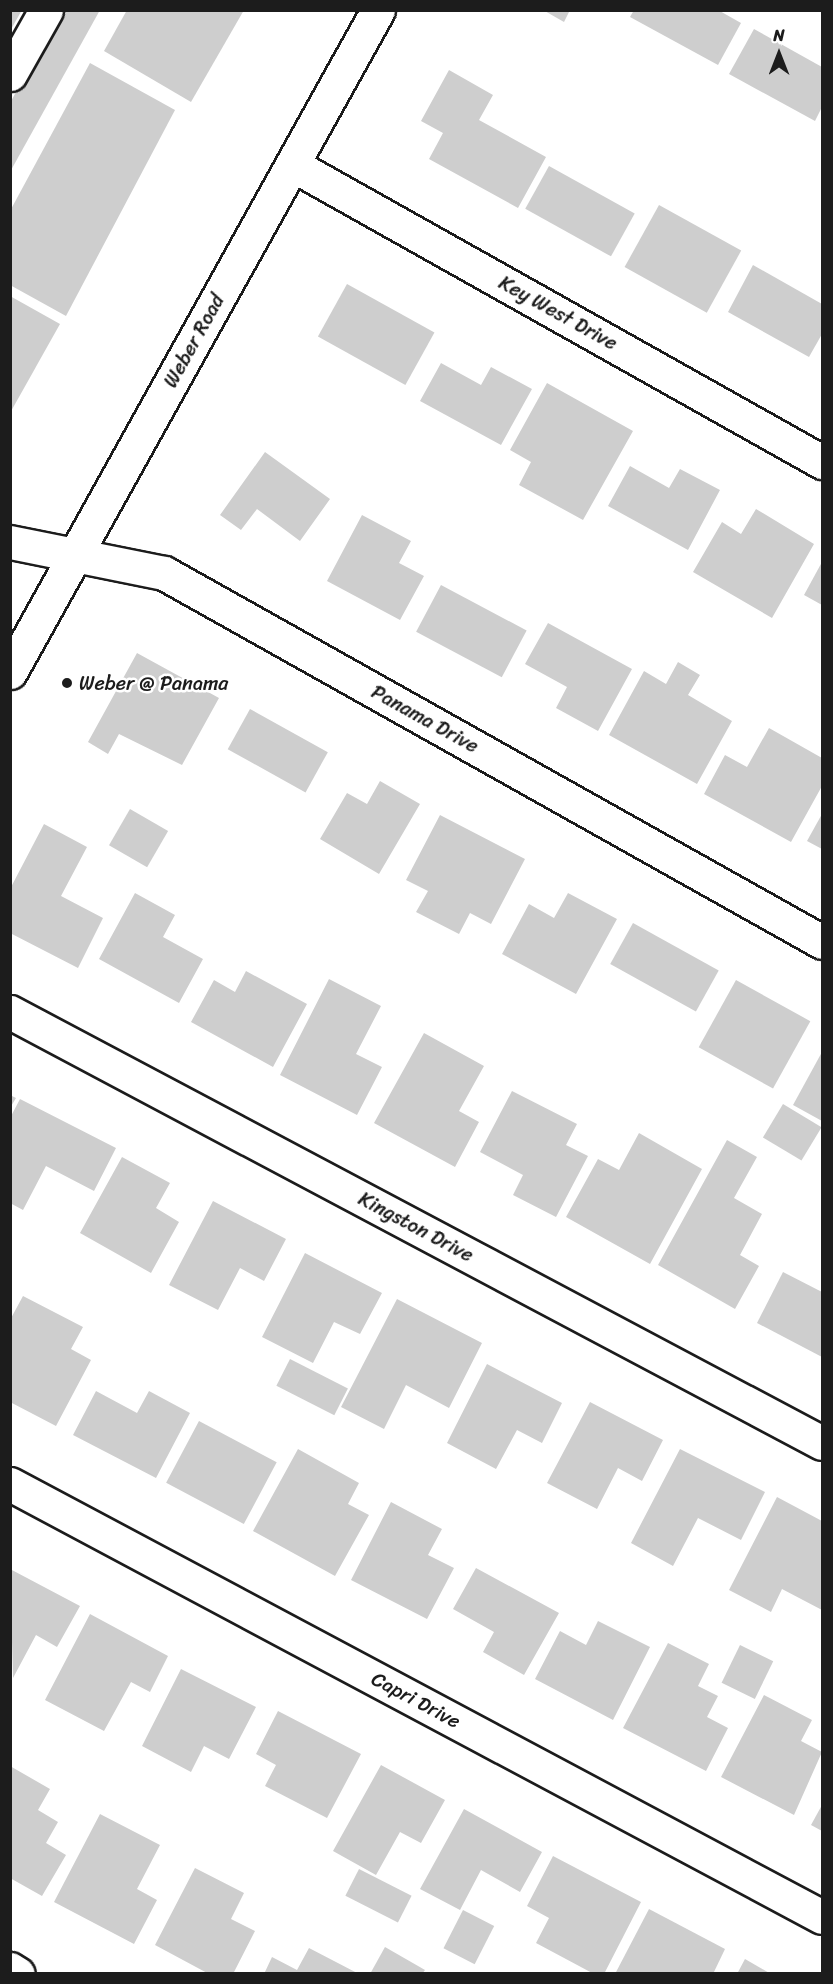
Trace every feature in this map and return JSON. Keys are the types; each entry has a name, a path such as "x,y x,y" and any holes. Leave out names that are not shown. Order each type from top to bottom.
{"street":[{"path":"10,74 46,10"},
{"name":"Weber Road","path":"10,672 378,10"},
{"name":"Key West Drive","path":"292,165 822,462"},
{"name":"Panama Drive","path":"10,542 164,573 822,942"},
{"name":"Kingston Drive","path":"10,1012 822,1443"},
{"name":"Capri Drive","path":"10,1484 822,1917"},
{"path":"10,1969 18,1974"}],"building":[{"path":"10,10 22,10 10,31"},
{"path":"61,10 100,10 10,172 10,103"},
{"path":"127,10 244,10 191,102 104,51"},
{"path":"543,10 570,10 564,22"},
{"path":"634,10 718,10 741,23 718,65 630,17"},
{"path":"754,29 822,67 822,107 815,121 729,74"},
{"path":"90,63 175,110 66,316 10,285 10,211"},
{"path":"449,70 493,95 479,120 546,157 518,208 429,159 443,133 421,121"},
{"path":"549,166 635,214 611,256 525,209"},
{"path":"659,205 741,251 707,313 625,267"},
{"path":"753,265 822,304 822,334 809,357 728,312"},
{"path":"347,284 434,332 405,385 318,336"},
{"path":"10,296 60,324 10,413"},
{"path":"441,363 481,385 491,367 532,389 501,445 420,401"},
{"path":"547,383 633,431 583,520 519,485 531,462 510,450"},
{"path":"265,452 330,499 300,541 257,509 241,530 220,515"},
{"path":"630,466 669,488 680,469 720,490 688,550 608,506"},
{"path":"756,509 814,544 772,618 693,572 722,522 741,534"},
{"path":"362,515 411,541 399,563 424,576 400,620 327,581"},
{"path":"822,562 822,605 804,595"},
{"path":"441,585 527,631 502,677 416,632"},
{"path":"548,623 632,669 598,731 556,708 567,687 525,664"},
{"path":"137,653 219,698 182,765 119,734 108,754 88,742"},
{"path":"678,662 700,675 688,695 732,721 697,784 609,735 644,671 666,684"},
{"path":"250,709 328,752 306,792 228,749"},
{"path":"769,728 822,758 822,786 791,842 704,794 725,755 747,767"},
{"path":"380,781 420,804 379,874 320,839 347,793 367,804"},
{"path":"130,809 168,831 147,867 109,845"},
{"path":"822,814 822,849 807,841"},
{"path":"440,815 525,859 491,924 470,913 459,934 416,912 428,891 406,880"},
{"path":"44,824 87,847 61,896 103,918 78,968 10,933 10,889"},
{"path":"135,893 175,915 163,937 203,959 179,1003 99,959"},
{"path":"568,893 617,919 576,994 502,954 529,904 554,918"},
{"path":"633,923 719,971 696,1012 610,964"},
{"path":"246,971 307,1004 273,1067 191,1022 214,980 235,992"},
{"path":"329,979 381,1006 356,1054 382,1067 357,1115 280,1075"},
{"path":"736,980 810,1021 773,1089 699,1047"},
{"path":"424,1033 484,1066 459,1111 479,1122 455,1167 374,1123"},
{"path":"822,1052 822,1121 793,1105"},
{"path":"512,1091 577,1124 566,1145 588,1156 556,1217 513,1195 523,1175 480,1152"},
{"path":"10,1095 16,1098 10,1108"},
{"path":"20,1099 116,1148 94,1191 46,1166 23,1210 10,1203 10,1118"},
{"path":"783,1104 822,1127 801,1161 763,1137"},
{"path":"639,1133 702,1169 650,1264 566,1217 598,1159 619,1170"},
{"path":"727,1140 757,1157 734,1198 762,1214 740,1255 759,1266 735,1309 658,1265"},
{"path":"122,1157 170,1183 156,1208 179,1222 151,1273 80,1233"},
{"path":"213,1201 286,1239 264,1281 240,1268 218,1310 169,1285"},
{"path":"305,1253 382,1293 360,1334 334,1322 313,1363 262,1337"},
{"path":"783,1272 822,1292 822,1357 757,1323"},
{"path":"23,1296 83,1327 71,1349 91,1360 56,1426 10,1402 10,1320"},
{"path":"397,1299 482,1343 449,1408 406,1385 384,1429 341,1407"},
{"path":"290,1359 348,1389 334,1415 276,1386"},
{"path":"487,1364 562,1403 542,1443 517,1430 496,1469 447,1443"},
{"path":"96,1391 137,1413 149,1391 190,1413 156,1478 73,1435"},
{"path":"590,1402 663,1440 642,1481 618,1468 597,1509 547,1483"},
{"path":"199,1421 277,1462 244,1524 166,1483"},
{"path":"298,1449 359,1483 348,1504 369,1515 335,1576 253,1531"},
{"path":"680,1449 765,1492 741,1540 698,1518 673,1566 631,1543"},
{"path":"777,1497 822,1521 822,1610 782,1589 771,1612 729,1590"},
{"path":"391,1502 442,1529 428,1555 454,1568 427,1619 351,1580"},
{"path":"476,1568 559,1613 524,1675 483,1652 494,1632 453,1609"},
{"path":"10,1569 80,1606 57,1647 36,1635 13,1678"},
{"path":"90,1614 168,1656 150,1692 131,1682 104,1731 45,1700"},
{"path":"598,1621 650,1647 613,1720 535,1679 560,1631 586,1645"},
{"path":"668,1643 709,1664 698,1686 718,1696 707,1717 728,1728 706,1771 623,1728"},
{"path":"740,1645 773,1661 755,1699 722,1683"},
{"path":"181,1669 256,1707 229,1759 204,1746 191,1772 142,1746"},
{"path":"764,1695 812,1720 801,1741 822,1752 794,1815 721,1777"},
{"path":"278,1711 361,1754 327,1818 265,1786 276,1765 256,1754"},
{"path":"381,1765 445,1800 421,1843 400,1832 376,1875 333,1851"},
{"path":"10,1766 50,1789 38,1810 58,1822 46,1843 66,1855 42,1896 10,1878"},
{"path":"822,1805 822,1831 811,1825"},
{"path":"464,1809 542,1852 520,1892 481,1870 460,1910 420,1889"},
{"path":"100,1814 160,1845 137,1889 157,1900 134,1944 54,1902"},
{"path":"553,1856 641,1902 604,1974 594,1974 536,1943 549,1918 527,1906"},
{"path":"195,1868 244,1893 231,1919 255,1931 233,1974 209,1974 155,1945"},
{"path":"359,1869 412,1896 398,1923 345,1896"},
{"path":"649,1909 725,1949 713,1974 615,1974"},
{"path":"463,1910 494,1926 475,1964 443,1948"},
{"path":"385,1947 425,1970 422,1974 370,1974"},
{"path":"309,1948 359,1974 264,1974 272,1957 297,1970"},
{"path":"745,1959 771,1974 737,1974"}],"place":[{"name":"Weber @ Panama","path":"67,683"}]}
